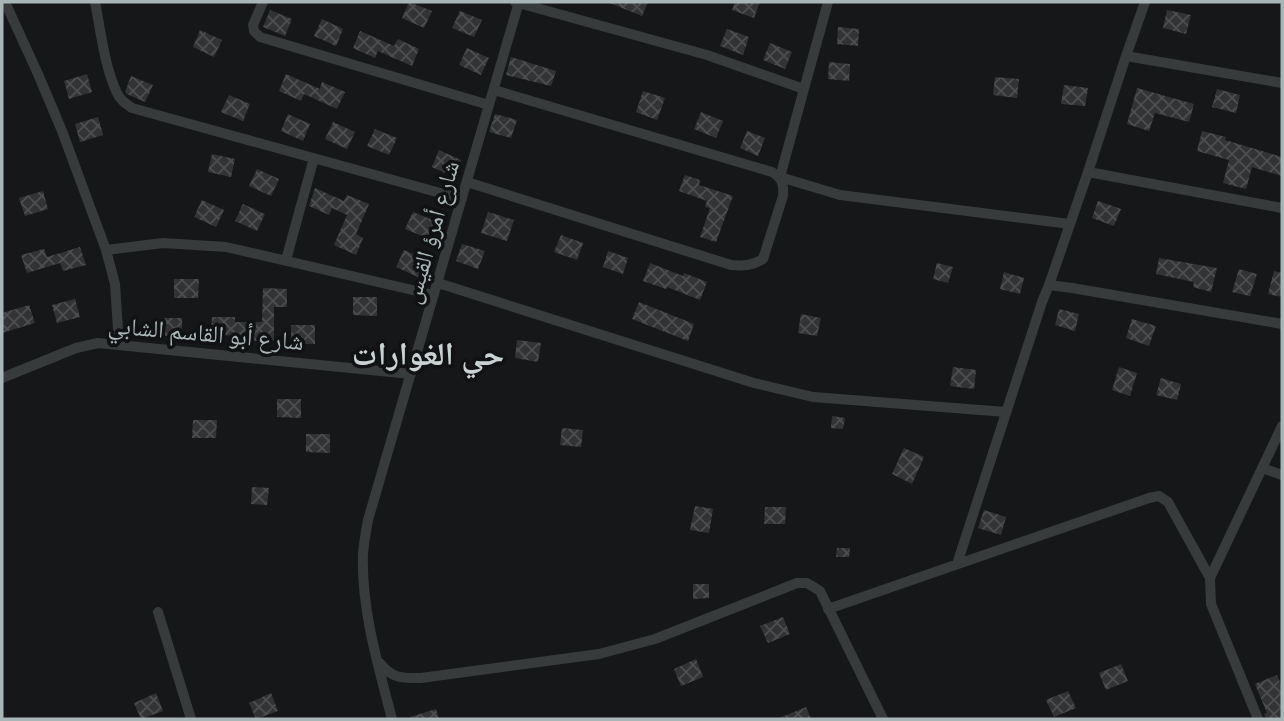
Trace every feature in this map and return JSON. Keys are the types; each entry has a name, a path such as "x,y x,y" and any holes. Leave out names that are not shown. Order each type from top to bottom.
{"street":[{"path":"5,2 62,131 106,250 115,284 119,345"},
{"path":"95,2 107,64 118,94 124,103 132,108 462,199"},
{"path":"263,2 253,24 254,31 260,37 489,105"},
{"path":"518,2 707,55 804,89"},
{"name":"شارع أمرؤ القيس","path":"393,719 370,629 363,581 363,551 368,520 518,2"},
{"path":"467,182 731,265 755,264 763,259 783,196 784,186 780,177 828,2"},
{"path":"957,564 1145,2"},
{"path":"1126,56 1282,83"},
{"path":"494,90 840,194 1070,224"},
{"path":"286,260 314,158"},
{"path":"1088,172 1282,208"},
{"path":"106,250 163,243 226,247 434,295"},
{"path":"438,282 777,389 813,397 1006,412"},
{"path":"1049,285 1282,324"},
{"name":"شارع أبو القاسم الشابي","path":"2,378 76,348 98,344 411,374"},
{"path":"1210,578 1282,425"},
{"path":"1262,468 1282,475"},
{"path":"828,608 1159,496 1168,502 1210,578 1211,604 1258,719"},
{"path":"377,657 386,671 401,678 421,678 599,654 656,639 797,583 807,583 820,591 883,719"},
{"path":"158,612 191,719"}],"building":[{"path":"409,2 432,11 424,28 402,18"},
{"path":"607,2 648,2 642,16"},
{"path":"735,2 760,2 754,18 732,10"},
{"path":"270,10 292,19 285,36 263,27"},
{"path":"1167,10 1191,15 1186,34 1163,28"},
{"path":"460,11 482,20 474,37 452,28"},
{"path":"322,19 343,29 336,46 314,36"},
{"path":"838,27 859,29 858,46 837,44"},
{"path":"727,29 749,37 743,55 720,46"},
{"path":"200,30 222,40 214,57 193,47"},
{"path":"360,31 394,46 398,39 419,49 412,66 378,51 375,58 353,48"},
{"path":"770,43 792,52 785,69 763,60"},
{"path":"467,48 489,58 481,75 459,65"},
{"path":"511,57 556,71 551,86 506,75"},
{"path":"829,62 850,64 849,81 828,79"},
{"path":"87,74 92,92 69,99 64,81"},
{"path":"286,74 320,89 322,82 345,92 337,109 304,94 301,101 279,91"},
{"path":"131,76 153,85 145,102 125,92"},
{"path":"995,77 1019,79 1017,98 993,95"},
{"path":"1064,85 1088,88 1085,106 1061,104"},
{"path":"1137,88 1194,104 1189,122 1155,113 1149,131 1127,124"},
{"path":"1217,89 1240,95 1236,113 1212,107"},
{"path":"643,91 665,98 657,120 636,112"},
{"path":"229,95 250,104 243,121 221,112"},
{"path":"701,112 723,121 716,138 694,129"},
{"path":"288,114 310,124 303,141 281,131"},
{"path":"495,114 517,120 511,138 489,132"},
{"path":"98,117 103,135 80,142 75,124"},
{"path":"333,122 355,132 347,149 325,139"},
{"path":"375,129 397,138 389,155 367,146"},
{"path":"747,131 765,138 758,156 740,148"},
{"path":"1202,131 1282,157 1282,176 1252,167 1246,189 1223,183 1229,160 1197,151"},
{"path":"439,150 461,160 454,177 432,167"},
{"path":"212,154 235,159 231,177 208,172"},
{"path":"257,169 279,179 271,196 249,186"},
{"path":"685,175 700,180 699,185 733,196 716,242 700,237 710,208 705,207 707,201 679,191"},
{"path":"315,188 344,201 347,195 369,204 356,234 363,238 356,255 334,245 347,215 332,208 329,215 309,206"},
{"path":"43,191 48,209 25,216 19,198"},
{"path":"202,200 224,210 216,227 194,217"},
{"path":"1098,201 1121,209 1114,226 1092,218"},
{"path":"243,204 265,214 257,231 235,221"},
{"path":"413,212 435,221 427,238 405,229"},
{"path":"488,212 514,220 507,241 481,233"},
{"path":"561,235 583,243 577,260 554,252"},
{"path":"462,244 485,251 478,269 456,261"},
{"path":"80,247 86,265 63,271 60,263 27,273 21,255 44,249 47,257"},
{"path":"404,250 426,260 418,277 396,267"},
{"path":"608,251 628,258 623,274 603,267"},
{"path":"1159,258 1217,268 1211,292 1193,287 1194,282 1156,274"},
{"path":"650,263 707,282 700,300 643,281"},
{"path":"937,263 953,267 948,283 933,279"},
{"path":"1239,269 1257,274 1250,296 1232,292"},
{"path":"1274,271 1282,273 1282,297 1268,294"},
{"path":"1004,272 1024,278 1020,294 1000,289"},
{"path":"174,279 199,279 198,298 174,298"},
{"path":"263,288 287,289 287,307 274,307 274,341 250,341 250,336 211,335 212,317 235,317 235,322 262,322"},
{"path":"353,297 377,297 377,316 353,315"},
{"path":"75,299 80,317 57,323 52,305"},
{"path":"639,302 694,324 688,341 632,319"},
{"path":"29,305 35,323 2,333 2,313"},
{"path":"1059,309 1079,314 1075,331 1055,325"},
{"path":"801,314 821,318 817,336 798,333"},
{"path":"158,318 182,318 182,336 158,336"},
{"path":"1132,319 1156,326 1149,346 1126,338"},
{"path":"291,325 315,325 315,344 291,344"},
{"path":"517,340 541,343 538,362 515,358"},
{"path":"953,367 976,370 974,389 950,386"},
{"path":"1119,367 1137,373 1130,396 1112,390"},
{"path":"1161,378 1181,384 1177,400 1156,395"},
{"path":"277,399 301,399 301,418 277,417"},
{"path":"832,416 845,418 843,429 831,428"},
{"path":"193,420 217,420 216,438 192,438"},
{"path":"562,428 583,430 581,447 560,445"},
{"path":"306,434 330,434 330,453 306,452"},
{"path":"904,448 924,457 912,484 892,474"},
{"path":"252,487 269,488 267,505 251,504"},
{"path":"695,506 713,509 709,533 690,530"},
{"path":"765,507 786,507 785,524 764,524"},
{"path":"984,510 1006,517 1001,535 978,528"},
{"path":"837,548 850,548 849,557 836,557"},
{"path":"693,584 709,584 709,598 693,599"},
{"path":"783,617 790,634 768,643 760,626"},
{"path":"696,659 703,677 681,686 674,669"},
{"path":"1121,664 1128,681 1106,690 1099,673"},
{"path":"1277,675 1282,687 1282,719 1266,719 1264,714 1267,713 1255,684"},
{"path":"1068,691 1076,708 1054,717 1046,700"},
{"path":"156,693 163,711 141,719 134,703"},
{"path":"271,693 278,711 256,719 249,703"},
{"path":"806,707 811,719 777,719"},
{"path":"436,709 439,719 410,719 410,717"}],"district":[{"name":"حي الغوارات","path":"428,353"}]}
